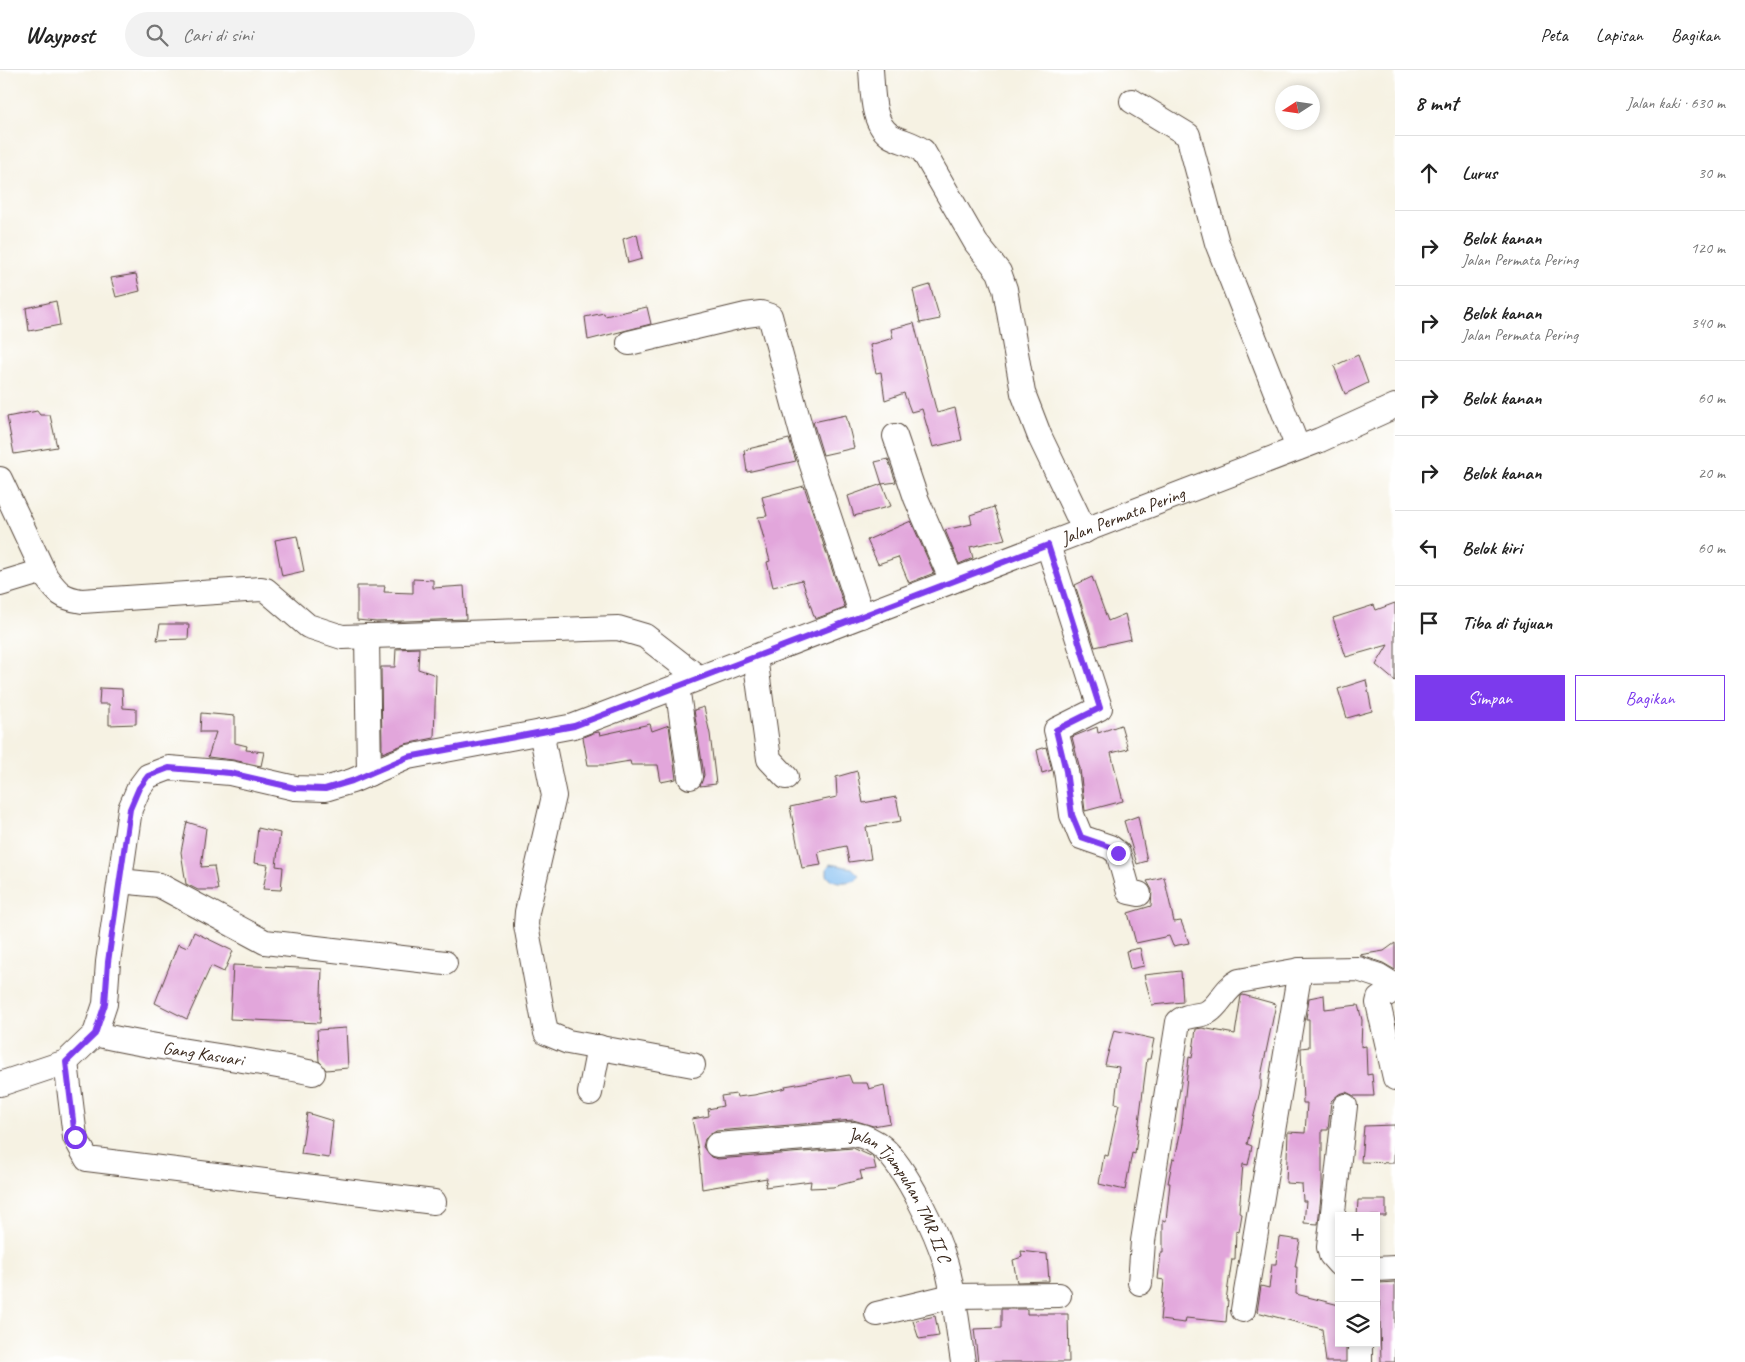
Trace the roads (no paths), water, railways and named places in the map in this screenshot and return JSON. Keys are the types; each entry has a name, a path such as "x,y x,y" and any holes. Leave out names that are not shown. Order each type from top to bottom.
{"street":[{"path":"871,70 877,116 880,125 891,136 913,143 923,151 976,243 999,272 1005,289 1023,392 1040,437 1085,530"},
{"path":"1132,101 1188,135 1193,147 1217,243 1298,448"},
{"path":"629,343 746,315 761,313 770,316 804,441 862,616"},
{"name":"Jalan Permata Pering","path":"0,1084 66,1062 95,1034 105,1004 108,962 130,809 139,788 148,776 169,768 197,769 230,773 295,788 325,789 369,774 408,757 574,726 1298,448 1395,406"},
{"path":"895,436 916,498 952,582"},
{"path":"0,479 42,571 56,591 66,599 82,601 266,590 308,626 342,637 618,628 646,636 699,678"},
{"path":"1048,545 1100,708 1056,730 1066,771 1072,815 1081,837 1110,847 1118,853 1129,892 1139,894"},
{"path":"0,584 42,571"},
{"path":"367,636 369,774"},
{"path":"755,658 769,759 786,777"},
{"path":"677,686 690,777"},
{"path":"541,732 554,796 527,912 526,925 546,1033 568,1042 693,1064"},
{"path":"120,880 159,885 265,942 445,963"},
{"path":"1140,1283 1143,1241 1178,1022 1183,1018 1210,1011 1231,986 1239,981 1300,970 1358,969 1379,976 1395,988 1385,993 1378,1003 1395,1078"},
{"path":"1243,1310 1300,970"},
{"name":"Gang Kasuari","path":"95,1034 145,1046 265,1063 313,1073"},
{"path":"590,1093 599,1046"},
{"path":"66,1062 75,1137 87,1159 434,1202"},
{"path":"1335,1259 1330,1244 1344,1106"},
{"name":"Jalan Tjampuhan TMR II C","path":"717,1145 854,1134 864,1136 882,1147 908,1180 932,1225 946,1264 963,1362"},
{"path":"1380,1269 1395,1268"},
{"path":"877,1314 952,1296 1059,1295"},
{"path":"1360,1347 1360,1362"}],"water":[{"path":"830,864 852,868 859,875 855,880 851,881 840,882 833,880 827,876 827,868"}]}
